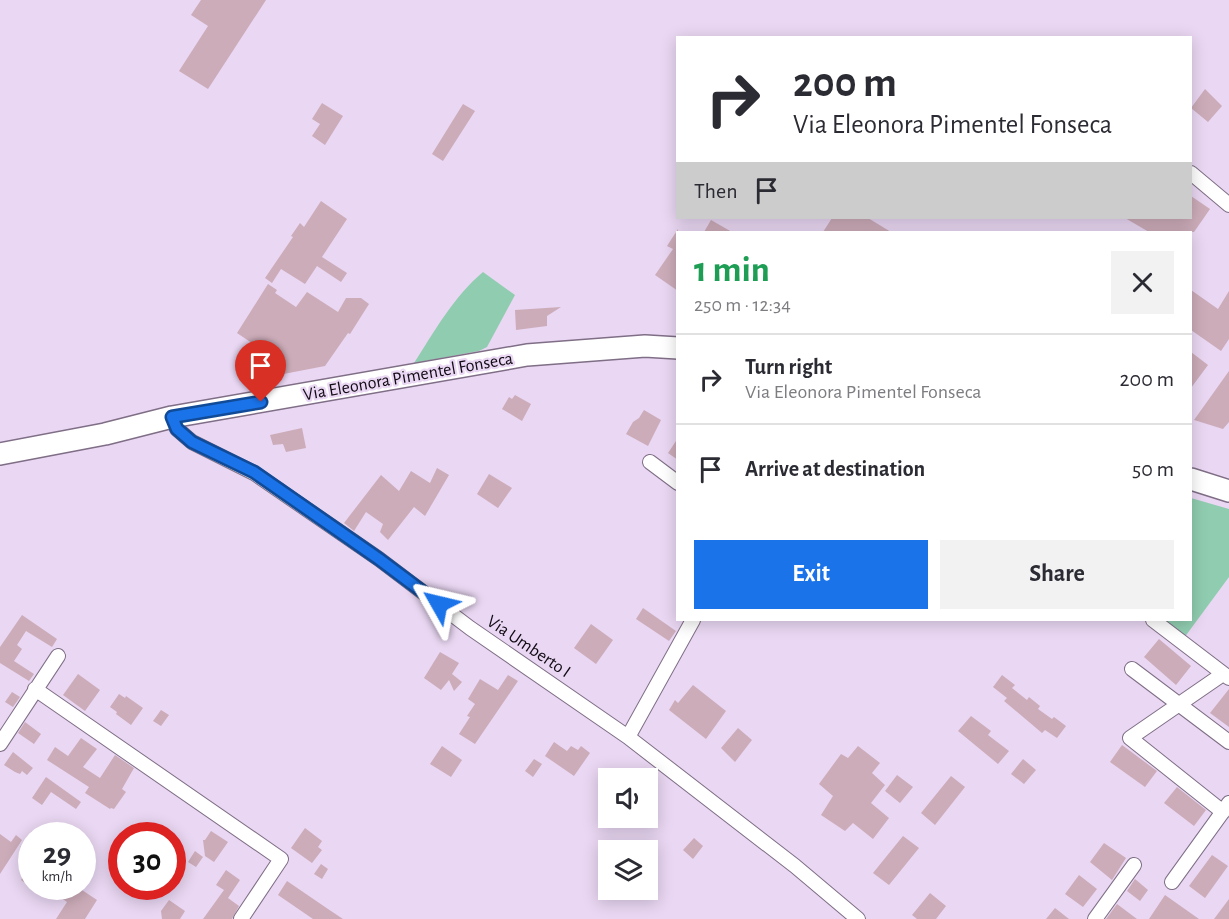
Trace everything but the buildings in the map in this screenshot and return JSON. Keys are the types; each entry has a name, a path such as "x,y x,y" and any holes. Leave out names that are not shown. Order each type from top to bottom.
{"main road":[{"name":"Via Eleonora Pimentel Fonseca","path":"0,454 105,434 172,417 527,355 645,346 676,348"},
{"path":"1192,479 1229,491"}],"street":[{"path":"1192,174 1229,205"},
{"name":"Via Umberto I","path":"172,417 177,429 192,442 254,472 379,559 470,628 628,737 795,866 858,919"},
{"path":"650,462 676,482"},
{"path":"628,737 692,621"},
{"path":"1154,621 1226,676 1179,704 1130,738 1226,808 1172,882"},
{"path":"0,744 58,656"},
{"path":"1132,669 1229,742"},
{"path":"35,689 281,859 241,919"},
{"path":"1095,919 1134,865"}],"green space":[{"path":"483,272 515,295 487,347 479,351 414,363 454,303"},
{"path":"1192,498 1229,509 1229,577 1184,638 1161,621 1192,621"}],"route":[{"path":"261,402 172,417 177,429 192,442 254,472 439,604"}]}
